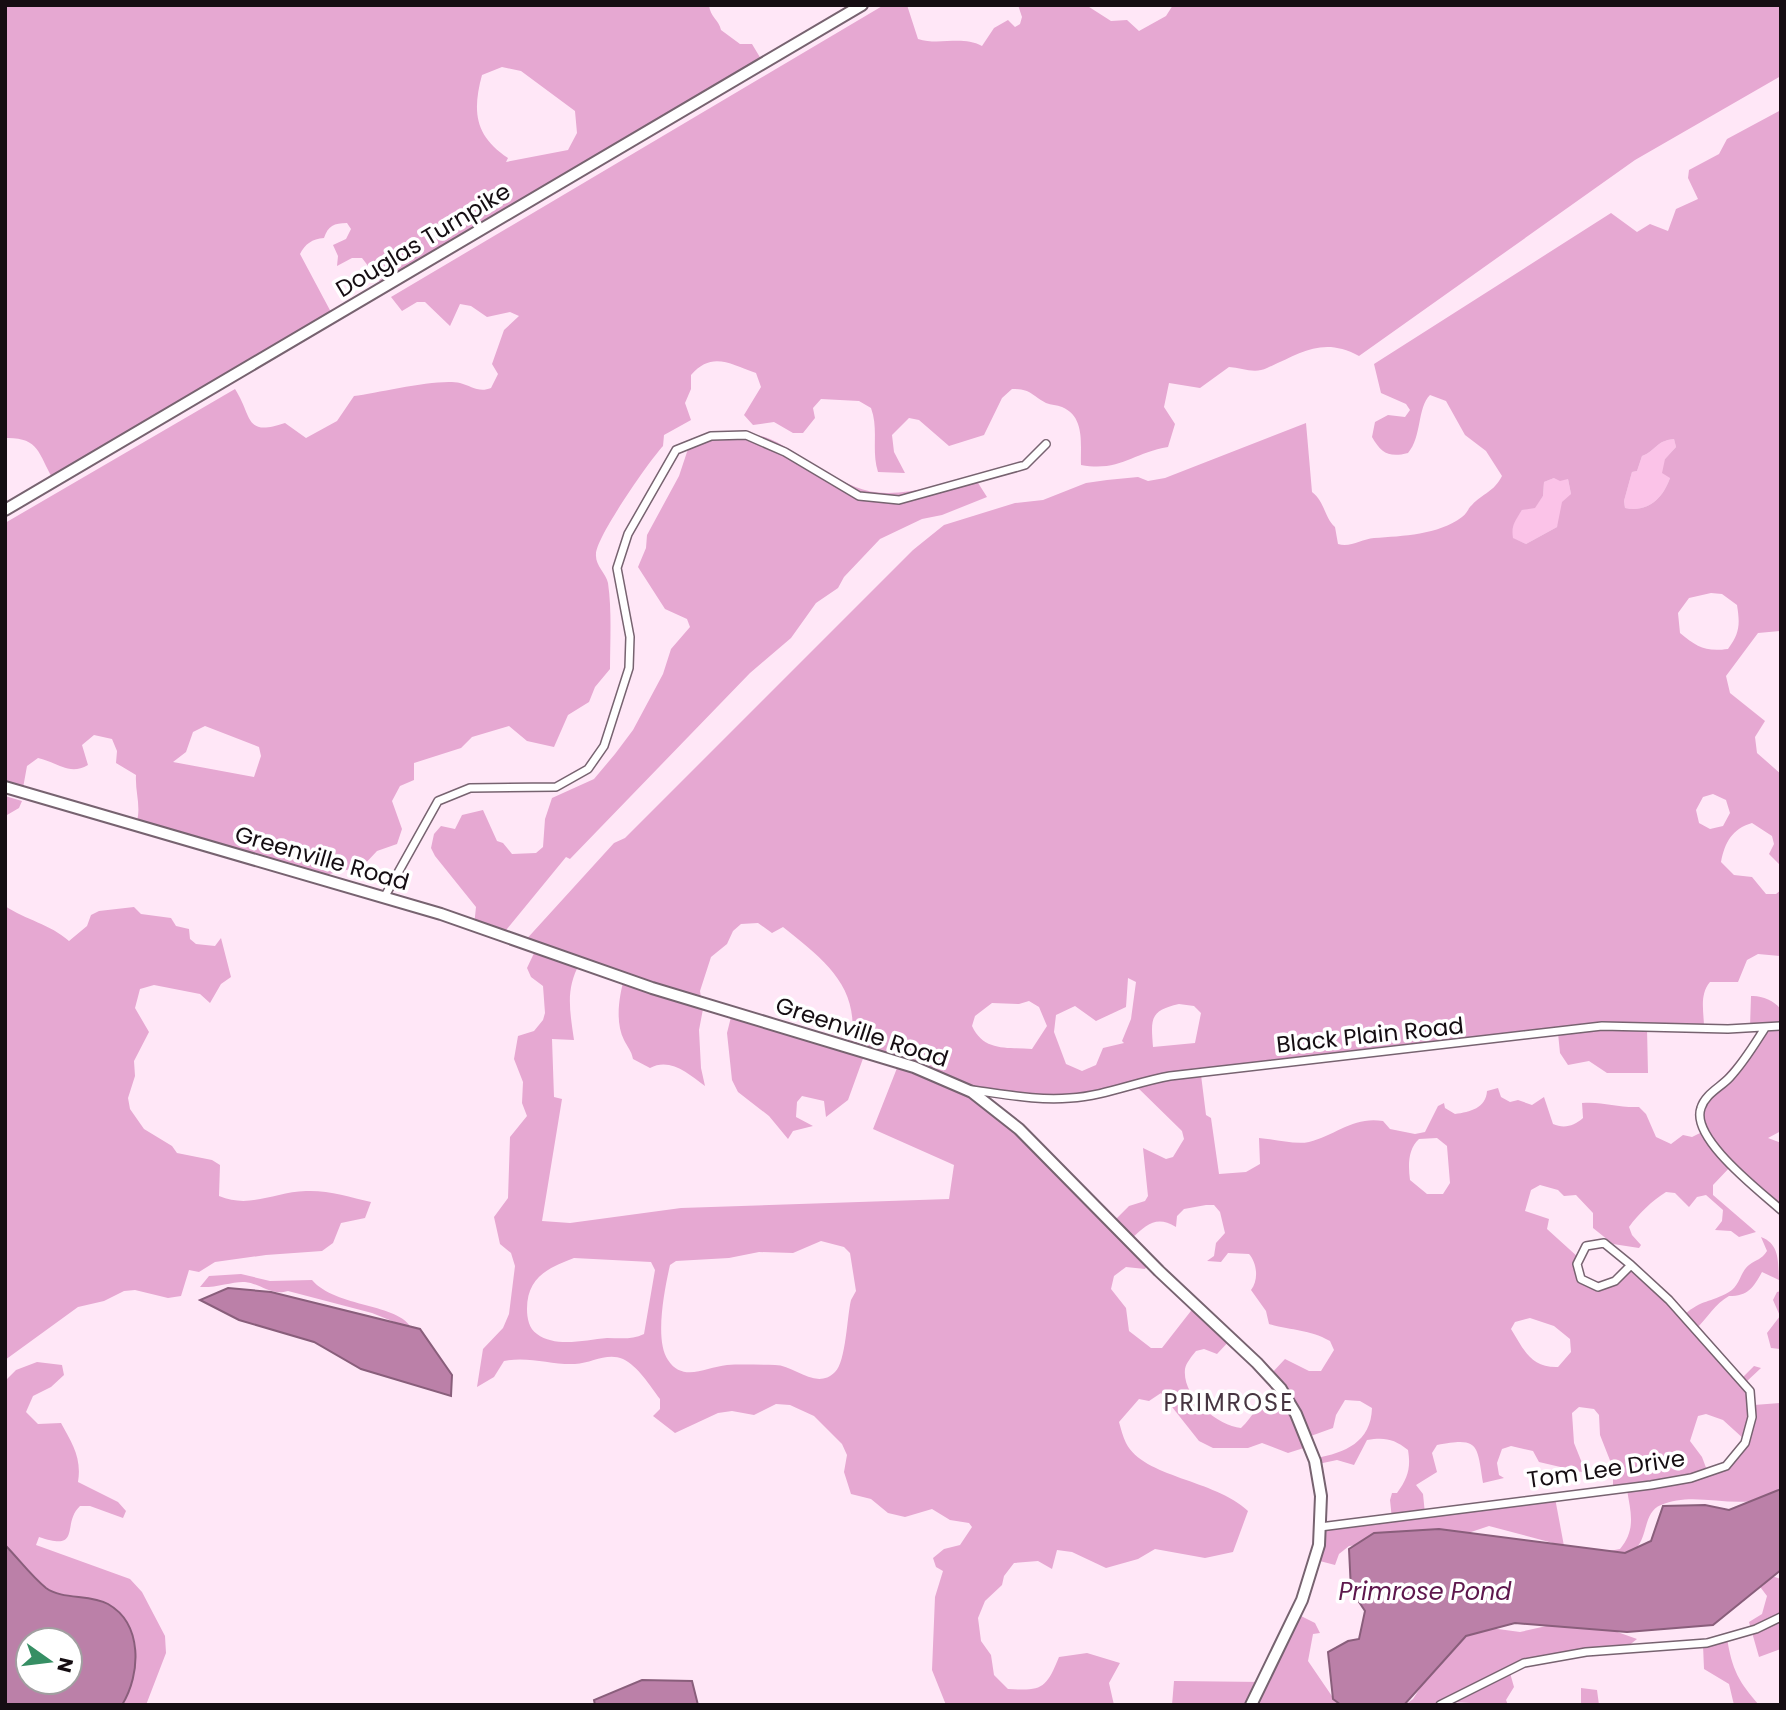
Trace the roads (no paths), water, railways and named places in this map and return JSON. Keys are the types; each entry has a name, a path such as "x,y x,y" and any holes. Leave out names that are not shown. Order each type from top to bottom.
{"main road":[{"name":"Douglas Turnpike","path":"5,510 862,5"},
{"name":"Greenville Road","path":"5,787 384,896 652,988 914,1067 967,1090 1019,1129 1281,1389 1296,1414 1315,1461 1321,1496 1320,1527 1312,1570 1302,1600 1251,1705"}],"street":[{"path":"384,896 438,801 470,788 556,787 588,769 604,747 629,668 630,637 617,568 628,534 676,450 711,436 746,435 785,452 859,496 899,500 1025,465 1045,444"},
{"name":"Black Plain Road","path":"967,1090 1067,1099 1100,1094 1134,1083 1170,1076 1602,1026 1781,1026"},
{"path":"1765,1028 1730,1077 1700,1108 1701,1127 1717,1151 1781,1210"},
{"name":"Tom Lee Drive","path":"1320,1527 1651,1485 1691,1478 1726,1465 1745,1444 1752,1416 1750,1391 1669,1300 1631,1265 1604,1243 1586,1246 1577,1264 1581,1279 1602,1287 1615,1281 1631,1265"},
{"path":"1440,1705 1524,1663 1586,1652 1707,1643 1756,1629 1781,1616"}],"water":[{"path":"228,1288 271,1292 420,1329 452,1375 451,1396 361,1369 314,1342 239,1320 200,1300"},
{"name":"Primrose Pond","path":"1781,1489 1781,1570 1713,1625 1627,1632 1515,1623 1466,1636 1404,1705 1341,1705 1333,1699 1328,1652 1348,1641 1359,1639 1365,1611 1351,1590 1349,1549 1374,1533 1439,1529 1625,1553 1651,1541 1663,1506 1705,1505 1729,1510"},
{"path":"5,1545 46,1588 60,1594 108,1604 128,1624 133,1637 135,1665 133,1679 122,1705 5,1705"},
{"path":"642,1680 692,1681 698,1705 595,1705 594,1700"}],"district":[{"name":"PRIMROSE","path":"1229,1402"}]}
